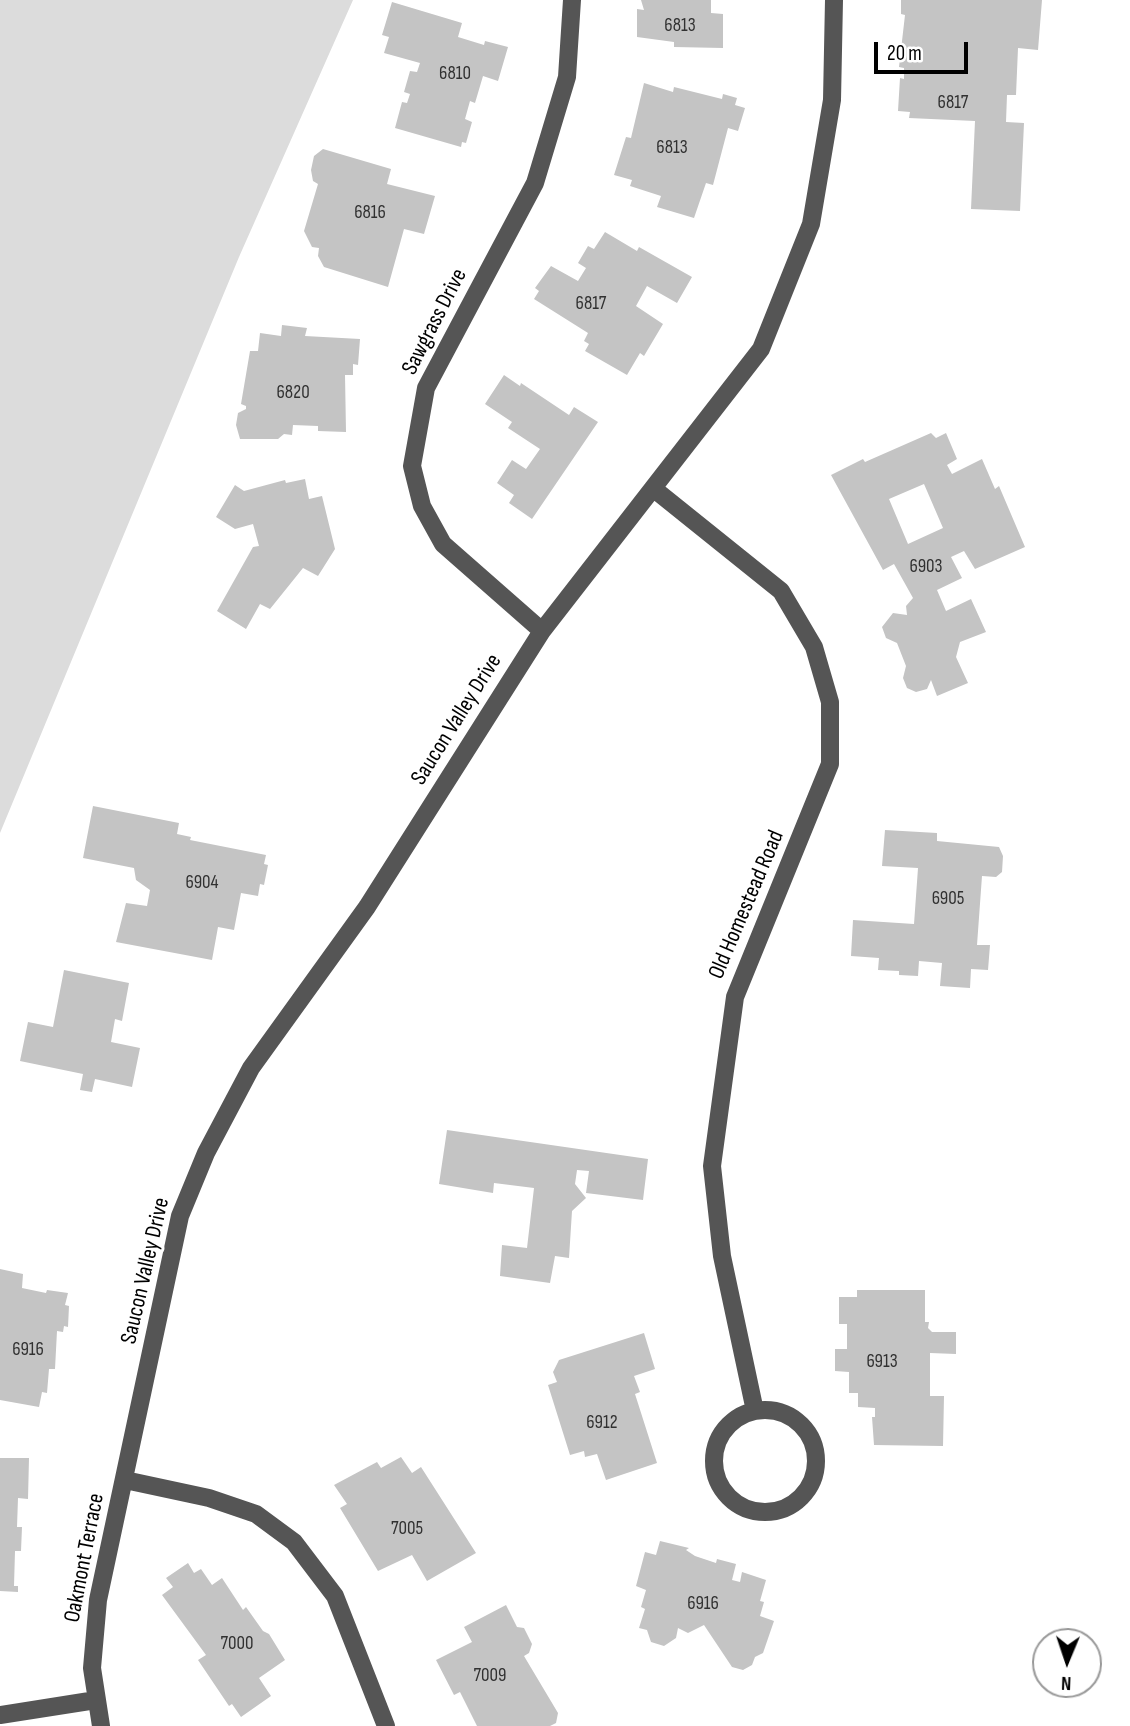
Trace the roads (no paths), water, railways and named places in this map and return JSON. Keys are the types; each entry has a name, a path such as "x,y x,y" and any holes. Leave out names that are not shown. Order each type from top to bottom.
{"street":[{"name":"Sawgrass Drive","path":"542,631 443,544 422,506 412,466 426,388 535,183 567,77 572,0"},
{"name":"Saucon Valley Drive","path":"125,1479 180,1216 206,1153 251,1068 366,907 542,631 761,349 811,224 832,100 834,0"},
{"name":"Old Homestead Road","path":"654,489 782,591 814,647 830,702 831,764 735,997 712,1166 722,1256 755,1411"},
{"path":"755,1411 777,1412 793,1419 806,1431 814,1447 816,1465 812,1482 802,1497 779,1510 762,1512 745,1508 730,1499 717,1479 713,1462 716,1444 725,1429 738,1417 755,1411"},
{"name":"Oakmont Terrace","path":"96,1700 92,1668 98,1600 125,1479 209,1497 256,1514 294,1542 335,1596 386,1726"},
{"path":"0,1715 96,1700 101,1726"}]}
